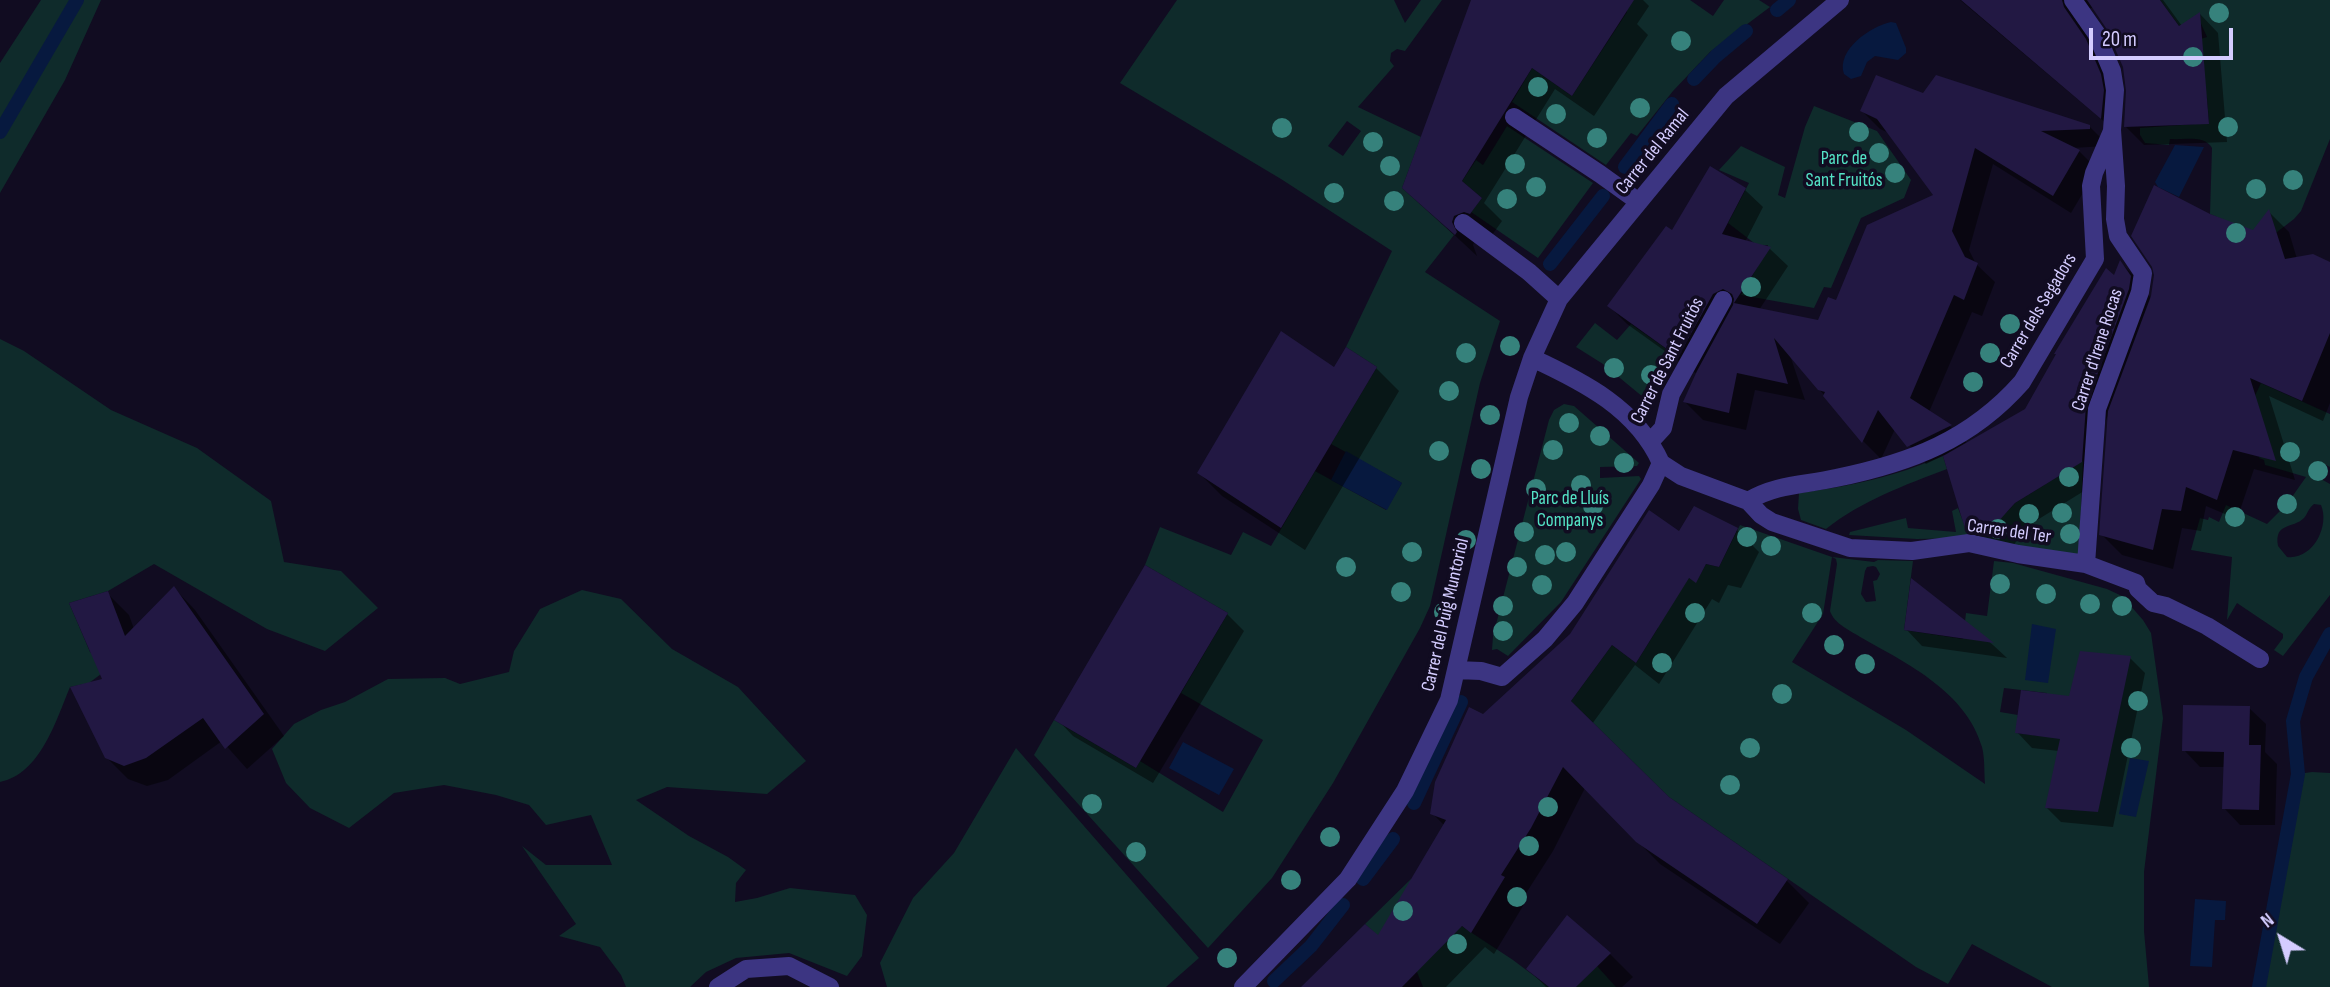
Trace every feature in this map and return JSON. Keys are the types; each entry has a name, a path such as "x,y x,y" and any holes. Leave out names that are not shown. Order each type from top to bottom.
{"street":[{"name":"Carrer del Ramal","path":"1532,358 1559,299 1727,96 1840,0"},
{"name":"Carrer d'Irene Rocas","path":"2073,0 2095,33 2112,71 2115,89 2112,130 2116,186 2115,219 2118,236 2143,273 2140,292 2096,409 2086,564"},
{"path":"1514,117 1639,202"},
{"name":"Carrer dels Segadors","path":"1748,501 1772,489 1891,466 1963,433 2008,399 2022,382 2095,259 2091,186 2112,130"},
{"path":"1463,223 1559,299"},
{"name":"Carrer de Sant Fruitós","path":"1650,442 1662,428 1671,394 1723,300"},
{"path":"1455,670 1481,671 1502,677 1545,639 1575,603 1651,485 1661,463 1650,442 1635,423 1589,386 1532,358"},
{"name":"Carrer del Puig Muntoriol","path":"1242,987 1348,879 1405,791 1449,700 1519,397 1532,358"},
{"name":"Carrer del Ter","path":"1661,463 1681,476 1748,501 1772,522 1850,548 1912,551 1969,543 2018,554 2086,564 2136,583 2138,589 2153,603 2166,606 2207,626 2260,659"},
{"path":"718,987 746,969 789,966 830,987"}],"green space":[{"path":"41,0 101,0 65,80 0,193 0,63"},
{"path":"1177,0 1394,0 1405,23 1421,0 1442,0 1405,51 1397,49 1391,53 1390,61 1394,66 1358,107 1421,137 1402,188 1454,235 1425,272 1500,321 1480,383 1430,606 1420,628 1333,783 1272,878 1208,948 1034,755 1054,720 1136,768 1140,761 1223,812 1263,740 1181,693 1228,613 1145,565 1160,527 1231,555 1243,532 1271,546 1315,471 1386,510 1402,483 1331,444 1377,367 1346,347 1392,251 1281,179 1120,83","holes":["1347,121 1361,131 1343,156 1328,146"]},
{"path":"1617,0 1690,0 1713,16 1724,0 1759,0 1770,7 1710,52 1673,91 1637,136 1631,133 1606,165 1512,102 1532,68 1572,96 1627,12"},
{"path":"2160,0 2330,0 2330,139 2301,211 2268,239 2210,214 2212,148 2209,144 2188,139 2170,139 2169,145 2145,143 2140,135 2140,128 2209,123 2207,98 2183,44 2207,37 2197,15 2180,27"},
{"name":"Parc de Sant Fruitós","path":"1814,106 1877,131 1911,180 1904,198 1861,218 1831,288 1824,287 1814,308 1741,295 1768,245 1758,246 1728,223 1749,183 1719,170 1741,146 1785,167 1778,195 1785,198 1805,127"},
{"path":"1507,126 1593,183 1538,258 1471,212 1482,198 1462,181 1476,160 1483,165"},
{"path":"1595,323 1617,340 1631,324 1678,357 1649,402 1603,364 1576,347"},
{"path":"0,339 24,351 111,410 197,448 271,501 284,562 341,571 378,608 325,651 267,629 154,564 108,591 69,603 90,652 109,668 89,683 70,687 52,730 36,757 26,769 0,782"},
{"path":"2261,383 2330,414 2330,467 2320,462 2312,474 2330,484 2330,595 2283,656 2274,650 2283,634 2237,603 2227,620 2232,557 2191,550 2200,518 2208,520 2209,517 2219,522 2226,505 2267,524 2287,504 2306,477 2265,465 2264,460 2259,458 2261,452 2234,439","holes":["2314,504 2321,505 2323,522 2317,540 2305,553 2287,557 2278,546 2279,533 2304,518"]},
{"name":"Parc de Lluís Companys","path":"1564,404 1574,406 1639,463 1637,466 1600,467 1600,478 1639,476 1641,479 1561,602 1508,656 1497,649 1492,650 1493,636 1549,420 1554,410"},
{"path":"1943,456 1947,469 1869,502 1826,529 1801,520 1798,509 1799,493 1872,480"},
{"path":"2083,461 2079,555 1964,538 1917,539 1849,535 1850,532 1906,518 1908,528 1956,532 1952,511 1958,508 1968,535"},
{"path":"1740,525 1832,557 1874,562 1913,561 1904,630 1963,639 1966,613 1987,616 1994,561 2013,563 2107,589 2122,596 2151,633 2163,718 2144,872 2144,931 2149,987 2052,987 1972,944 1948,984 1916,967 1669,797 1571,701 1612,645 1636,663 1658,628 1652,621 1682,574 1696,582 1706,564 1719,567","holes":["1832,557 1836,559 1830,611 1832,616 1843,627 1916,669 1949,695 1963,710 1982,747 1985,784 1906,730 1792,662 1823,614","1873,566 1880,574 1877,580 1873,581 1876,601 1866,602 1861,594 1865,571 1867,567","2004,688 2047,693 2041,736 2016,733 2018,715 2000,712"]},
{"path":"582,590 621,599 672,649 738,687 806,761 767,794 667,787 636,800 746,870 736,883 735,902 790,888 855,895 867,915 862,956 847,976 789,953 736,958 706,972 690,987 626,987 621,975 600,947 559,936 576,924 522,846 546,865 612,865 591,815 546,825 529,805 496,795 444,785 394,793 349,828 310,808 286,783 272,749 294,724 321,710 345,702 388,679 445,678 460,684 509,672 514,651 540,609"},
{"path":"1016,748 1199,958 1166,987 887,987 880,963 913,898 954,853"},
{"path":"2330,773 2330,987 2259,987 2298,774"},
{"path":"1411,879 1425,887 1419,898 1549,987 1423,987 1417,972 1365,924"},
{"path":"1597,966 1616,987 1576,987"}],"water":[{"path":"1896,23 1906,53 1898,60 1875,56 1867,62 1861,76 1851,79 1844,74 1845,56 1857,40 1874,28"},
{"path":"2175,145 2204,147 2179,197 2158,187 2155,182"},
{"path":"1346,451 1402,483 1387,510 1331,480"},
{"path":"2032,624 2056,629 2048,683 2025,680"},
{"path":"1183,742 1234,769 1219,795 1169,768"},
{"path":"2130,758 2149,761 2136,817 2119,814"},
{"path":"2195,899 2226,901 2225,920 2215,920 2212,967 2190,966"}],"building":[{"path":"1471,0 1634,0 1572,96 1532,68 1462,181 1482,198 1470,214 1464,212 1454,216 1452,222 1457,232 1455,235 1402,188"},
{"path":"1961,0 2062,0 2086,39 2101,74 2104,90 2101,119"},
{"path":"2087,0 2160,0 2179,26 2200,12 2209,124 2124,127 2126,91 2123,67 2106,28"},
{"path":"1876,75 1923,93 1936,75 2090,125 2090,129 2041,131 2080,150 2053,196 1975,148 1952,231 1965,257 1978,263 1964,300 1954,295 1910,398 1952,425 1907,447 1878,410 1862,443 1823,396 1825,392 1818,390 1774,338 1788,384 1737,373 1729,413 1683,402 1733,305 1732,294 1723,289 1713,294 1678,357 1607,306 1666,226 1672,230 1710,166 1746,188 1722,234 1771,247 1734,303 1818,320 1828,297 1836,300 1867,225 1933,195 1877,119 1860,111"},
{"path":"2154,185 2210,214 2253,230 2269,209 2285,259 2313,254 2330,262 2330,333 2302,401 2250,378 2276,461 2233,450 2217,500 2186,487 2181,511 2162,509 2153,550 2099,535 2108,411 2151,296 2154,275 2152,267 2131,236"},
{"path":"2120,260 2131,276 2129,289 2086,405 2082,462 2015,503 1986,535 1966,532 1943,456 2025,409 2054,354 2106,268 2114,275"},
{"path":"1281,331 1334,367 1346,347 1377,367 1281,528 1197,473"},
{"path":"1694,506 1738,528 1719,567 1706,564 1696,583 1689,578 1636,663 1612,645 1571,701 1669,797 1788,879 1757,924 1636,842 1563,767 1531,828 1501,875 1505,877 1471,933 1462,926 1402,987 1301,987 1365,924 1378,935 1446,820 1430,814 1435,782 1469,707 1483,714 1570,634 1649,510 1679,531"},
{"path":"1145,565 1228,613 1136,768 1054,720"},
{"path":"1911,578 1994,643 1904,630"},
{"path":"174,586 264,714 225,749 203,718 146,758 124,766 105,758 70,687 102,679 69,603 108,591 125,636"},
{"path":"2080,651 2131,656 2098,812 2045,808 2060,739 2015,733 2021,690 2069,696"},
{"path":"2183,705 2250,706 2249,745 2261,745 2259,810 2222,809 2224,752 2182,751"},
{"path":"1567,915 1611,953 1576,987 1549,987 1526,969"}],"waterway":[{"path":"0,132 77,0"},
{"path":"1777,10 1789,0"},
{"path":"1694,79 1746,31"},
{"path":"1625,167 1672,104"},
{"path":"1550,264 1603,196"},
{"path":"2259,987 2298,774 2293,721 2306,677 2330,634"},
{"path":"1414,803 1461,702"},
{"path":"1363,879 1393,839"},
{"path":"1274,981 1311,946 1343,905"}]}
